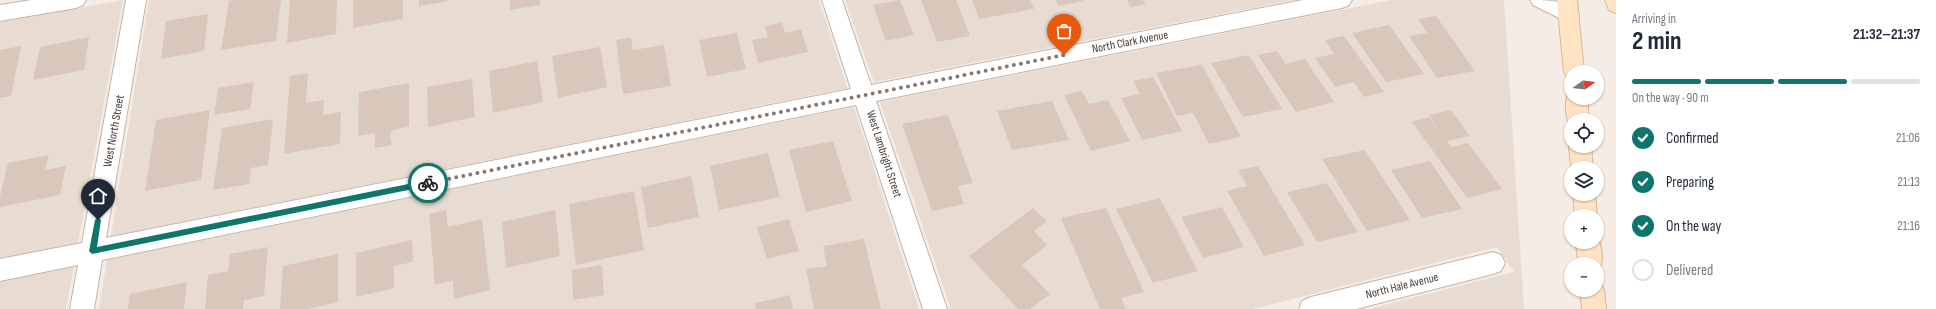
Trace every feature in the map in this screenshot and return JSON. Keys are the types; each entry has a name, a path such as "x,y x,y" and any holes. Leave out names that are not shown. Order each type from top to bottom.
{"main road":[{"path":"1615,0 1616,5"},
{"path":"1568,8 1573,65"},
{"path":"1593,297 1594,309"}],"street":[{"path":"0,13 76,0"},
{"name":"West North Street","path":"82,309 136,0"},
{"name":"West Lambright Street","path":"832,0 935,309"},
{"name":"North Clark Avenue","path":"0,270 1342,0"},
{"path":"1540,0 1568,8"},
{"name":"North Hale Avenue","path":"1311,309 1492,263"}],"shaded area":[{"path":"123,0 78,243 0,259 0,22"},
{"path":"149,0 819,0 847,88 111,236"},
{"path":"845,0 1293,0 874,82"},
{"path":"1391,0 1504,0 1524,309 1369,309 1514,272 1497,247 1253,309 951,309 880,102"},
{"path":"854,107 919,309 99,309 107,260"},
{"path":"74,267 66,309 0,309 0,282"}],"building":[{"path":"281,0 276,41 221,50 229,1"},
{"path":"290,0 337,0 336,34 287,43"},
{"path":"353,0 403,0 403,19 353,28"},
{"path":"419,0 449,0 449,1 419,6"},
{"path":"510,0 540,0 540,5 510,10"},
{"path":"900,0 914,35 886,41 873,5"},
{"path":"921,0 956,0 970,36 937,42"},
{"path":"972,0 1030,0 1034,9 979,19"},
{"path":"1056,0 1083,0 1083,1 1058,6"},
{"path":"1127,0 1143,0 1146,4 1131,7"},
{"path":"208,14 204,51 161,59 166,21"},
{"path":"1436,16 1475,71 1437,78 1409,36 1427,33 1418,19"},
{"path":"782,22 785,33 801,29 808,52 758,63 752,40 768,37 765,26"},
{"path":"1389,25 1424,74 1386,82 1352,33"},
{"path":"737,33 746,69 707,77 699,40"},
{"path":"1344,36 1384,92 1364,97 1354,82 1335,87 1315,58 1334,54 1325,40"},
{"path":"89,37 84,70 33,80 40,47"},
{"path":"631,37 633,50 664,45 671,86 623,94 616,40"},
{"path":"21,46 11,96 0,98 0,50"},
{"path":"600,47 607,87 558,98 552,56"},
{"path":"1277,51 1286,64 1305,59 1334,102 1296,112 1258,55"},
{"path":"1249,55 1282,109 1243,117 1211,63"},
{"path":"537,61 543,102 493,113 489,71"},
{"path":"1202,65 1241,137 1209,144 1193,113 1177,116 1156,73"},
{"path":"308,73 306,103 324,100 323,115 341,112 340,144 284,154 290,76"},
{"path":"1153,77 1182,131 1142,140 1121,98 1140,94 1133,81"},
{"path":"472,79 475,117 428,127 427,87"},
{"path":"254,82 250,109 214,115 218,88"},
{"path":"409,83 409,126 393,130 390,134 392,145 375,148 375,133 358,136 359,92"},
{"path":"1082,91 1089,104 1108,100 1130,141 1091,151 1064,95"},
{"path":"1052,101 1069,140 1012,150 997,111"},
{"path":"210,110 201,180 145,191 156,120"},
{"path":"1451,110 1470,136 1447,141 1451,147 1468,143 1502,189 1467,198 1412,122 1429,117 1439,132 1429,115"},
{"path":"948,115 973,183 958,186 964,204 932,211 902,124"},
{"path":"273,119 268,165 251,168 249,184 213,190 222,128"},
{"path":"833,141 852,201 806,212 789,150"},
{"path":"1365,150 1410,220 1367,231 1322,159"},
{"path":"768,153 780,197 719,210 710,166"},
{"path":"49,155 45,170 66,166 60,195 0,207 0,196 8,163"},
{"path":"1430,161 1462,209 1422,218 1391,170"},
{"path":"1258,166 1305,245 1264,256 1227,191 1247,186 1238,170"},
{"path":"691,176 699,217 648,228 641,187"},
{"path":"1327,183 1358,232 1317,242 1287,192"},
{"path":"634,191 644,250 576,265 569,204"},
{"path":"1160,198 1198,271 1153,283 1116,209"},
{"path":"1222,207 1244,247 1203,258 1181,217"},
{"path":"1033,208 1047,221 1034,231 1047,245 1022,265 1050,294 1030,309 1018,309 969,256"},
{"path":"1106,208 1144,292 1121,298 1126,309 1100,309 1061,218"},
{"path":"446,210 448,227 482,219 490,290 454,299 453,280 435,285 429,214"},
{"path":"555,210 560,256 506,268 502,222"},
{"path":"789,219 799,251 767,259 757,227"},
{"path":"864,239 881,309 814,309 806,269 827,266 823,246"},
{"path":"412,240 413,262 394,266 394,288 356,297 356,253"},
{"path":"268,247 264,296 244,300 243,309 205,309 208,275 228,271 230,254"},
{"path":"338,254 338,302 308,309 280,309 283,266"},
{"path":"602,265 604,295 573,300 572,270"},
{"path":"187,282 184,309 128,309 130,294"},
{"path":"790,295 793,309 756,309 755,303"}],"way so far":[{"path":"428,183 1064,55"}],"route":[{"path":"98,220 92,251 428,183"}]}
